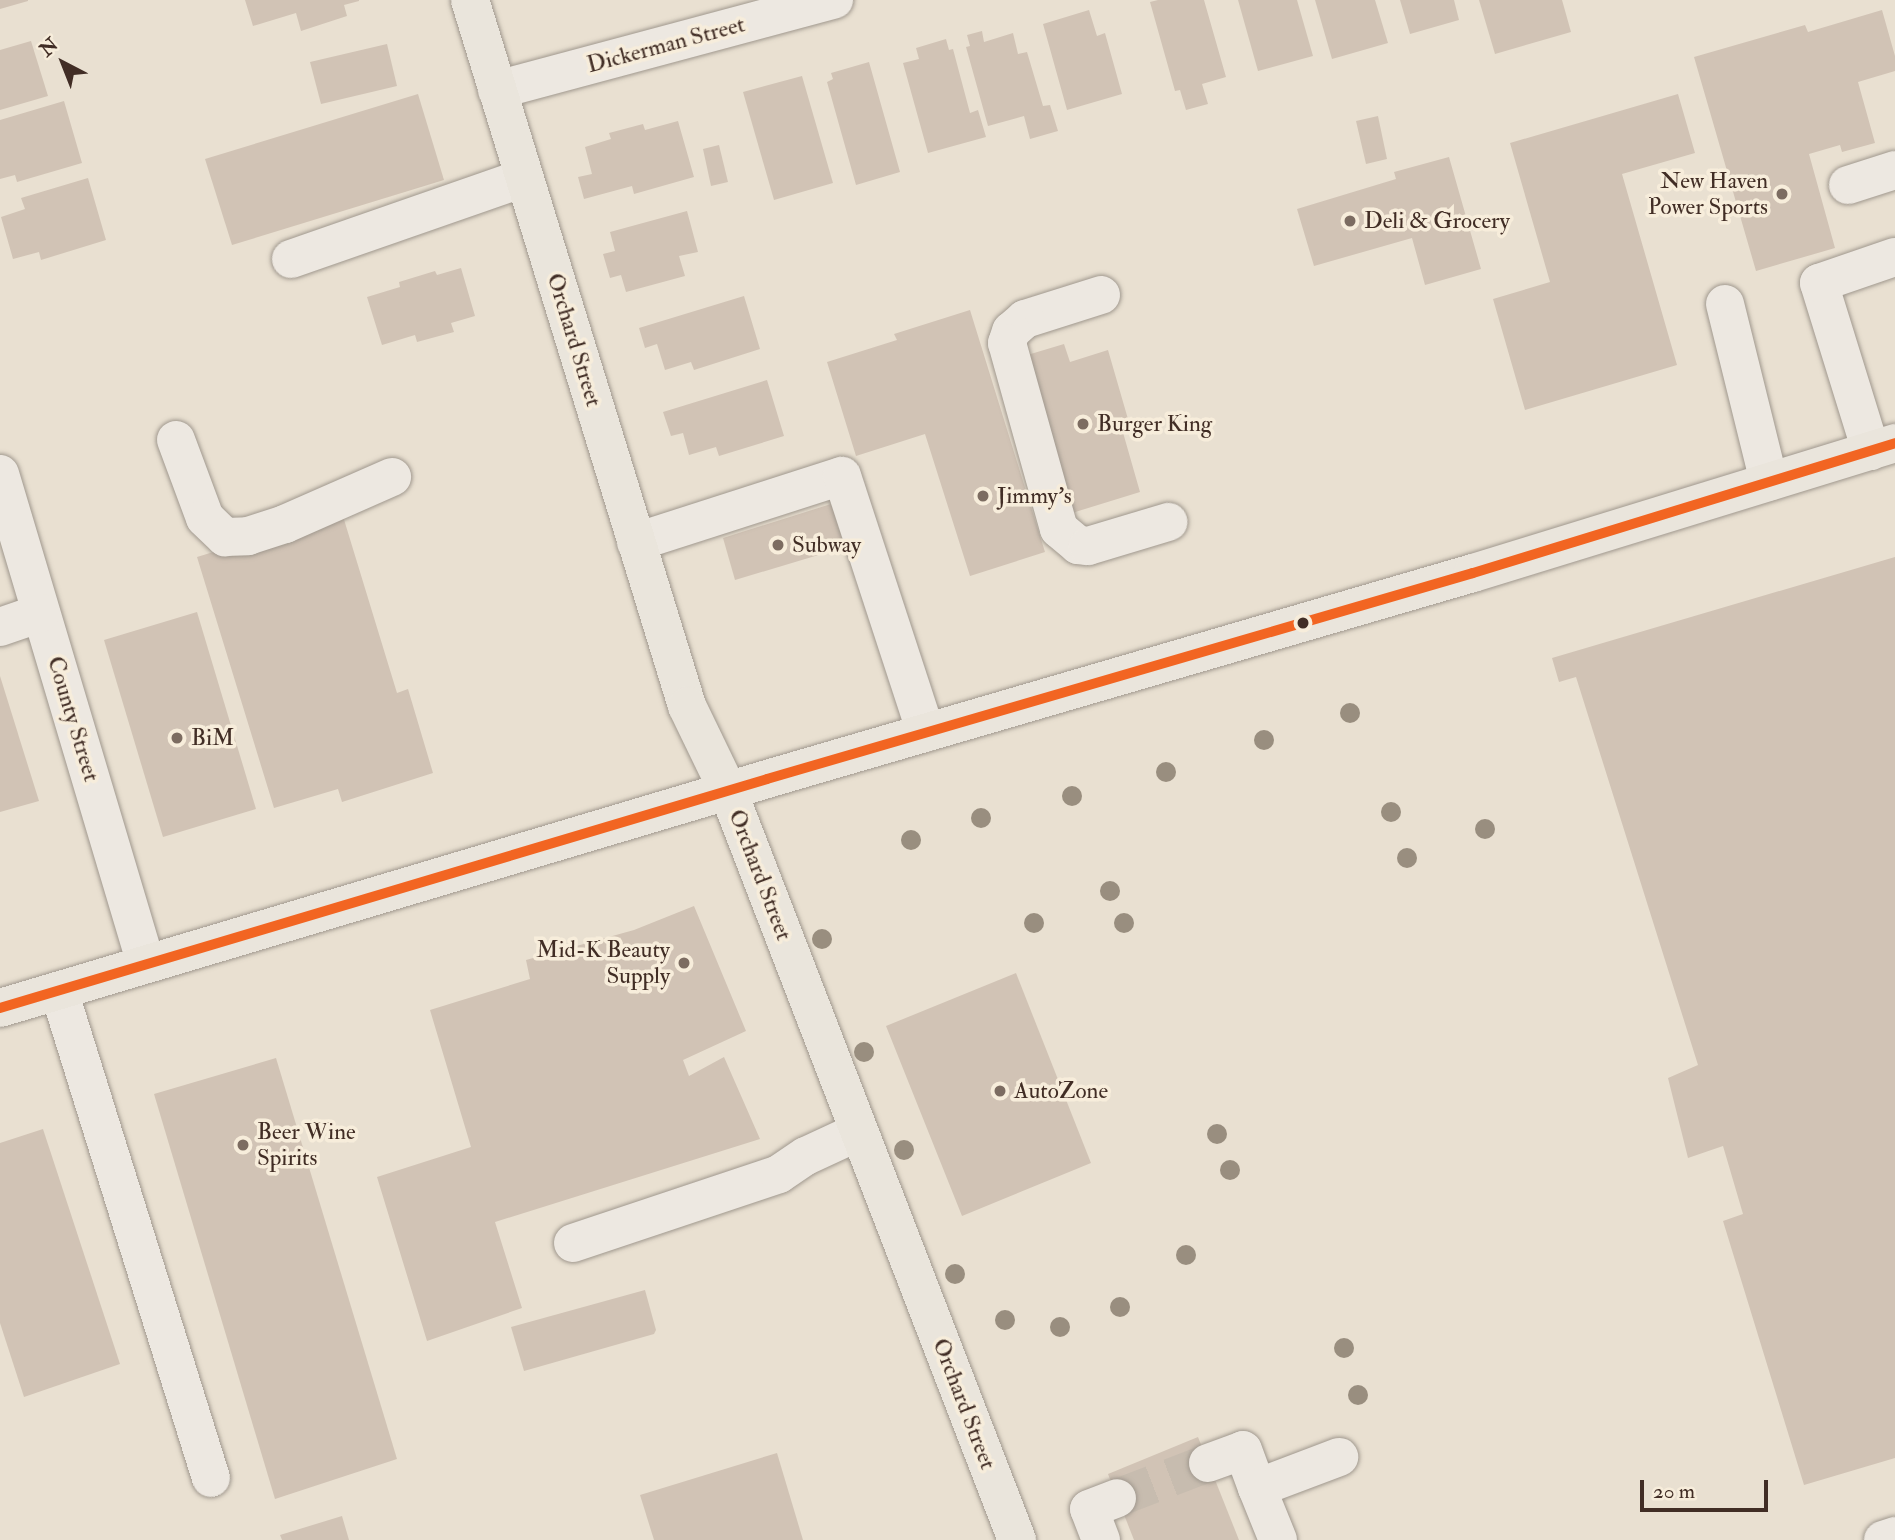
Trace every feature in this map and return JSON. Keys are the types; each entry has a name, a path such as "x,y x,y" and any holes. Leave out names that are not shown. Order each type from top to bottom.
{"main road":[{"name":"Orchard Street","path":"470,0 687,706 728,790 1017,1540"},
{"path":"0,1009 728,790 1473,573 1883,447"}],"street":[{"name":"Dickerman Street","path":"497,90 834,0"},
{"path":"1848,185 1895,170"},
{"path":"291,259 524,178"},
{"path":"1883,447 1819,284 1895,257"},
{"path":"1101,295 1025,319 1011,331 1007,343 1059,529 1078,545 1088,546 1168,522"},
{"path":"1725,304 1769,482"},
{"path":"176,440 205,518 225,537 248,536 285,524 392,477"},
{"name":"County Street","path":"0,474 146,964"},
{"path":"636,542 842,476 926,733"},
{"path":"0,627 41,613"},
{"path":"59,991 211,1478"},
{"path":"573,1243 779,1174 806,1156 858,1132"},
{"path":"1208,1463 1243,1450 1278,1540"},
{"path":"1257,1488 1339,1457"},
{"path":"1101,1540 1090,1509 1117,1498"},
{"path":"1883,1540 1895,1536"}],"building":[{"path":"0,0 28,0 28,1 0,9"},
{"path":"245,0 359,1 344,5 347,16 301,31 296,13 253,26"},
{"path":"1204,0 1226,77 1202,84 1208,104 1186,110 1180,90 1175,91 1150,2"},
{"path":"1238,0 1297,0 1313,56 1258,71"},
{"path":"1315,0 1375,0 1388,43 1332,59"},
{"path":"1400,0 1454,0 1459,20 1410,34"},
{"path":"1479,0 1562,0 1571,32 1495,54"},
{"path":"1089,10 1097,36 1105,33 1122,94 1067,110 1043,24"},
{"path":"1882,10 1895,56 1895,71 1858,82 1875,143 1842,152 1840,145 1809,154 1835,248 1756,271 1694,57 1805,25 1808,32"},
{"path":"982,31 984,42 1013,33 1018,54 1027,52 1043,106 1050,105 1058,131 1030,139 1024,116 988,126 966,47 970,46 967,35"},
{"path":"946,39 949,50 953,49 970,113 978,110 986,137 928,153 903,63 919,59 916,48"},
{"path":"31,41 48,96 0,110 0,50"},
{"path":"387,44 397,86 321,104 310,62"},
{"path":"869,62 900,172 856,185 827,82 833,79 831,73"},
{"path":"802,76 833,183 774,200 743,92"},
{"path":"418,94 444,180 232,245 205,159"},
{"path":"1678,94 1695,153 1622,174 1677,365 1525,410 1493,299 1550,282 1510,143"},
{"path":"64,101 82,163 17,182 15,175 0,179 0,120"},
{"path":"1378,116 1387,159 1366,164 1356,121"},
{"path":"678,121 694,177 634,194 632,186 584,199 578,177 592,174 585,147 611,139 609,133 643,124 645,130"},
{"path":"719,145 728,182 711,186 703,149"},
{"path":"1449,157 1481,269 1425,285 1412,238 1314,266 1297,209 1396,179 1394,172"},
{"path":"88,178 106,240 41,260 39,252 13,259 1,217 25,209 21,198"},
{"path":"687,211 698,252 679,256 685,276 626,292 621,275 610,278 603,254 615,251 610,232"},
{"path":"461,268 475,316 451,323 454,332 417,342 415,335 382,345 367,297 400,287 399,282 435,271 437,275"},
{"path":"744,296 760,349 694,370 691,362 665,370 657,344 645,348 639,328"},
{"path":"970,310 1045,552 970,576 925,434 856,456 827,362 897,340 894,334"},
{"path":"1064,344 1070,362 1108,350 1130,426 1122,429 1140,492 1072,513 1024,356"},
{"path":"767,380 784,436 719,456 716,447 689,455 683,433 671,436 663,412"},
{"path":"831,504 845,547 735,580 723,538"},
{"path":"342,513 397,693 408,689 433,773 342,802 338,789 274,808 197,557"},
{"path":"1895,557 1895,1458 1804,1485 1723,1221 1743,1214 1723,1146 1688,1158 1668,1078 1698,1065 1576,677 1559,682 1552,658"},
{"path":"197,612 256,809 163,837 104,640"},
{"path":"0,676 39,801 0,812"},
{"path":"694,906 746,1031 683,1060 689,1076 724,1057 760,1139 495,1222 522,1308 427,1341 377,1177 471,1147 430,1010 530,979 526,960 634,930"},
{"path":"1016,973 1091,1163 962,1216 886,1026"},
{"path":"276,1058 397,1459 275,1499 154,1094"},
{"path":"43,1129 120,1364 24,1397 0,1323 0,1143"},
{"path":"645,1290 656,1330 654,1334 524,1371 511,1327"},
{"path":"1198,1437 1239,1540 1134,1540 1108,1474"},
{"path":"777,1453 803,1540 654,1540 640,1495"},
{"path":"342,1516 349,1540 282,1540 280,1535"}],"tunnel":[{"path":"1117,1498 1208,1463"}],"transit line":[{"path":"0,1008 767,779 1473,573 1895,443"}],"place":[{"name":"New Haven Power Sports","path":"1782,194"},
{"name":"Deli & Grocery","path":"1350,221"},
{"name":"Burger King","path":"1083,424"},
{"name":"Jimmy's","path":"983,496"},
{"name":"Subway","path":"778,545"},
{"name":"BiM","path":"177,738"},
{"name":"Mid-K Beauty Supply","path":"684,963"},
{"name":"AutoZone","path":"1000,1091"},
{"name":"Beer Wine Spirits","path":"243,1145"}]}
